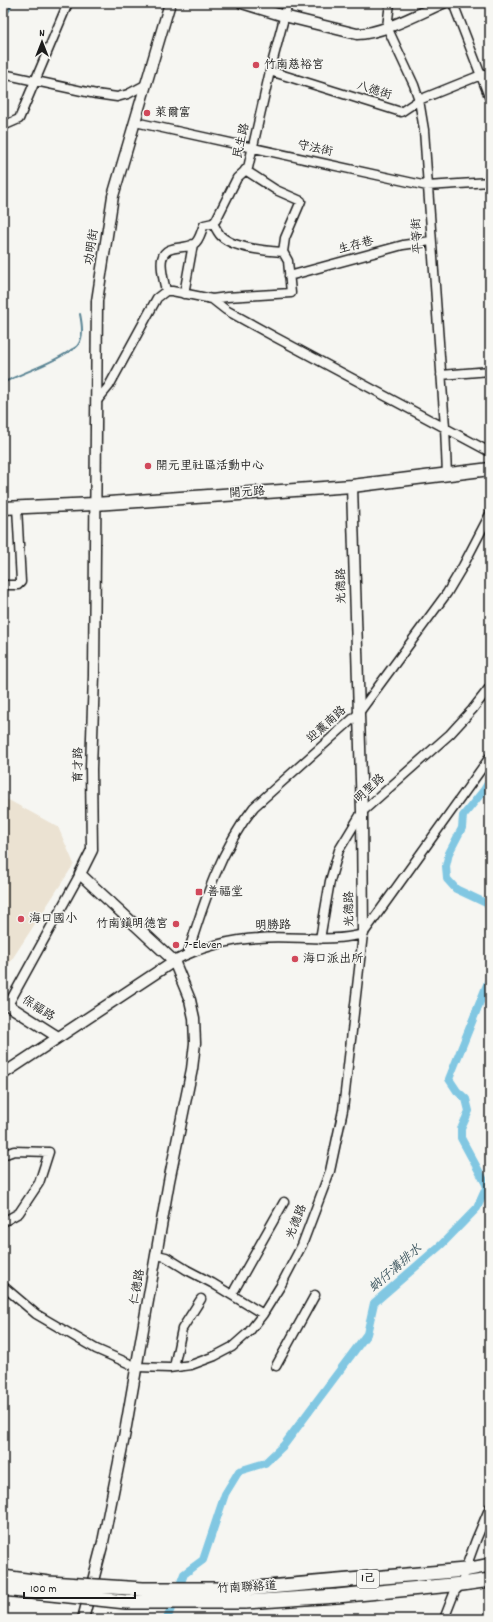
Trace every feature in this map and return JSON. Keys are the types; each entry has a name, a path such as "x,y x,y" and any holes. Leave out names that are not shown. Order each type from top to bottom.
{"main road":[{"name":"開元路","path":"3,508 95,504 352,486 490,469"},
{"name":"竹南聯絡道","path":"3,1577 49,1583 142,1589 245,1589 465,1570 490,1565"},
{"name":"竹南聯絡道","path":"3,1589 126,1602 246,1602 337,1596 490,1580"}],"street":[{"path":"3,126 19,119 68,3"},
{"name":"功明街","path":"95,504 97,301 113,196 170,3"},
{"path":"242,3 284,16 357,34 366,34 387,27 443,3"},
{"name":"民生路","path":"193,244 199,238 204,224 213,223 237,178 248,168 254,148 270,71 288,3"},
{"path":"387,27 390,3"},
{"path":"453,3 490,99"},
{"name":"平等街","path":"387,27 414,85 419,100 424,130 447,475"},
{"name":"八德街","path":"270,71 401,112 419,100 481,75 490,74"},
{"path":"3,74 34,82 117,97 128,94 146,85"},
{"name":"守法街","path":"135,122 427,186 490,182"},
{"path":"166,290 212,299 291,293 288,261 284,252 285,238 301,201 276,190 246,170"},
{"path":"213,223 221,236 230,242 257,250 284,252"},
{"name":"生存巷","path":"289,276 403,245 431,241"},
{"path":"166,290 162,261 164,255 170,249 193,244 184,294"},
{"path":"96,402 109,386 157,298 166,290"},
{"path":"212,299 226,310 490,452"},
{"path":"441,375 490,371"},
{"name":"光德路","path":"137,1367 174,1367 191,1365 215,1356 232,1347 248,1332 263,1314 281,1285 302,1245 330,1171 343,1110 363,934 362,812 352,486"},
{"name":"育才路","path":"6,1004 80,874 92,850 91,769 95,504"},
{"path":"3,585 18,585 21,582 17,507"},
{"name":"迎薰南路","path":"188,953 208,889 243,820 254,807 358,714 447,593 490,514"},
{"name":"明聖路","path":"320,939 330,881 339,850 362,812 450,734 490,687"},
{"path":"363,934 490,757"},
{"path":"80,874 174,961"},
{"name":"明勝路","path":"3,1074 188,953 211,946 259,938 320,939 352,937 363,934"},
{"name":"仁德路","path":"83,1619 103,1542 192,1069 195,1043 194,1018 190,1000 174,961"},
{"name":"保福路","path":"6,1004 58,1037"},
{"path":"3,1155 14,1151 49,1152 39,1183 19,1213 3,1222"},
{"path":"234,1289 284,1202"},
{"path":"156,1255 166,1257 263,1314"},
{"path":"3,1286 36,1314 96,1349 137,1367"},
{"path":"276,1366 315,1295"},
{"path":"174,1367 182,1329 201,1299"},
{"path":"444,1619 456,1591 462,1584 465,1570 490,1507"}],"shaded area":[{"name":"海口國小","path":"3,797 58,827 74,864 3,973"}],"water":[{"path":"3,3 13,3 3,24"}],"waterway":[{"path":"3,383 55,360 77,346 82,334 80,314"},
{"name":"蚋仔溝排水","path":"490,780 484,790 463,816 462,828 449,853 446,866 447,879 456,889 490,905"},
{"name":"蚋仔溝排水","path":"167,1619 184,1574 203,1560 225,1494 239,1471 265,1463 284,1445 367,1334 374,1303 442,1244 477,1208 487,1186 461,1138 461,1129 469,1111 466,1099 457,1091 449,1079 490,977"}],"place":[{"name":"竹南慈裕宮","path":"256,65"},
{"name":"萊爾富","path":"147,113"},
{"name":"開元里社區活動中心","path":"148,466"},
{"name":"善福堂","path":"199,892"},
{"name":"海口國小","path":"21,919"},
{"name":"竹南鎮明德宮","path":"176,924"},
{"name":"7-Eleven","path":"176,945"},
{"name":"海口派出所","path":"295,959"}]}
